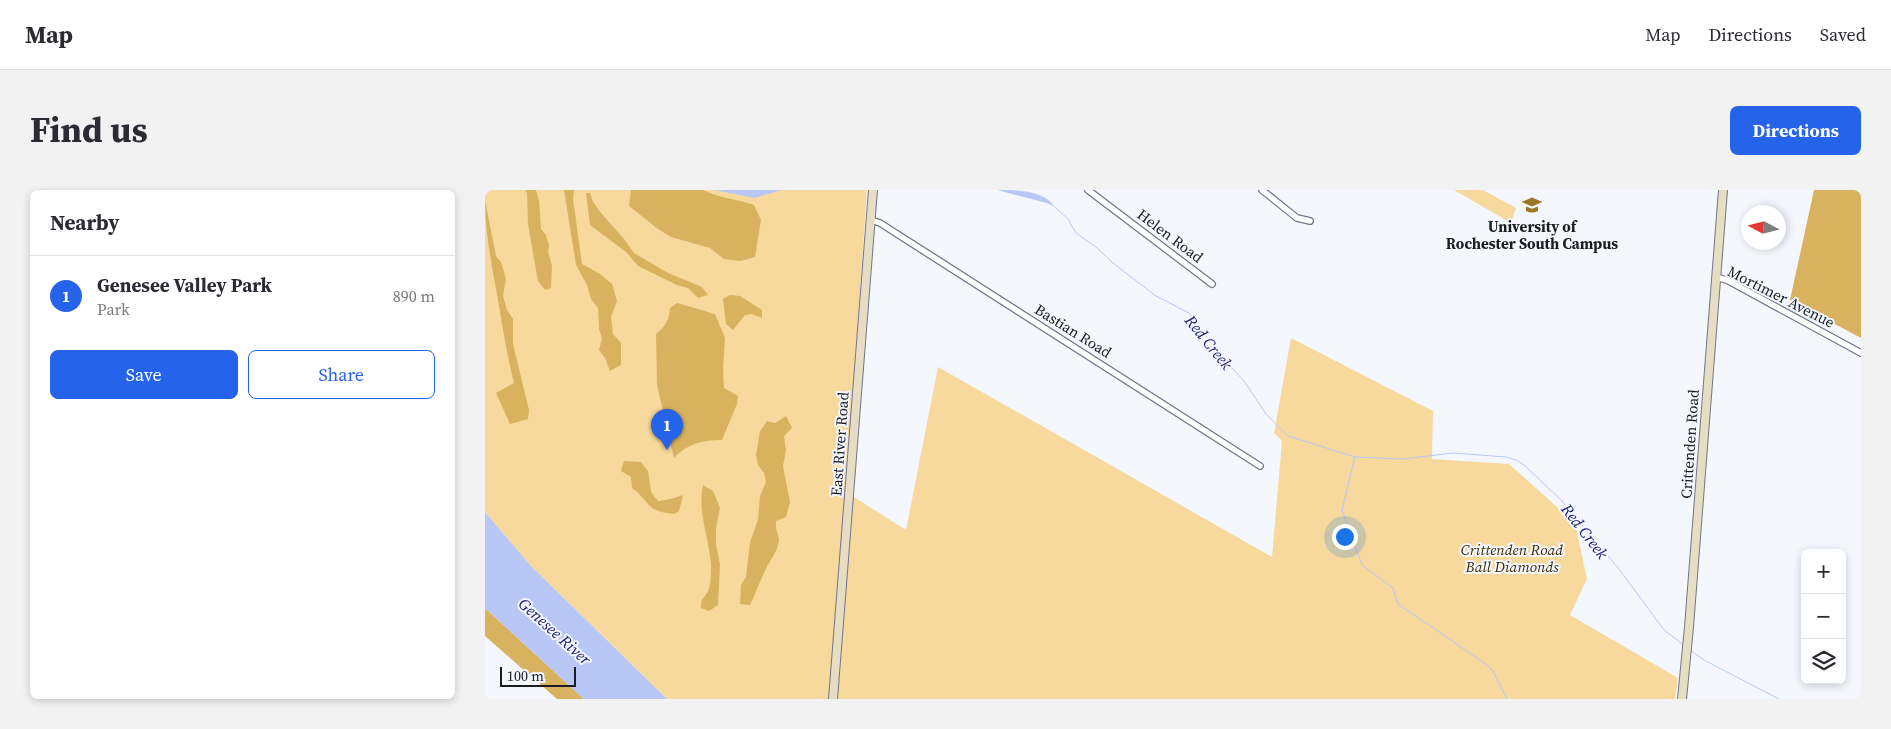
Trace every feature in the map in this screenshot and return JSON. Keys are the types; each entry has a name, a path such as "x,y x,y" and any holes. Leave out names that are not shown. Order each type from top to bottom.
{"street":[{"name":"East River Road","path":"833,699 873,190"},
{"name":"Helen Road","path":"1088,190 1213,284"},
{"path":"1262,190 1297,218 1310,221"},
{"name":"Crittenden Road","path":"1682,699 1723,190"},
{"name":"Bastian Road","path":"871,220 880,223 1260,466"},
{"name":"Mortimer Avenue","path":"1716,277 1727,280 1861,353"}],"green space":[{"name":"Crittenden Road Ball Diamonds","path":"485,190 867,190 846,492 906,530 938,367 1272,557 1282,441 1274,433 1291,338 1433,411 1432,459 1509,464 1575,523 1587,579 1570,615 1678,678 1675,699 667,699 530,565 485,512"},
{"path":"1454,190 1483,190 1516,208 1511,223"}],"shaded area":[{"path":"525,190 536,190 539,201 541,229 546,235 549,245 548,252 552,265 551,288 545,290 538,281 528,224 527,193"},
{"path":"564,190 574,190 573,199 582,264 600,274 612,284 617,301 611,317 613,334 621,343 621,365 610,371 605,358 599,350 602,339 599,329 598,308 591,299 587,285 576,265"},
{"path":"631,190 703,190 754,205 761,220 755,257 740,261 724,259 710,248 671,237 629,206"},
{"path":"1814,190 1861,190 1861,338 1790,300"},
{"path":"586,193 590,193 593,202 601,213 634,253 668,273 702,287 708,295 698,298 688,288 677,285 638,266 626,252 590,225"},
{"path":"485,200 496,256 501,262 506,279 503,296 507,310 513,319 513,344 529,410 528,419 510,424 496,393 514,383 489,250"},
{"path":"730,295 740,296 762,310 762,318 752,314 745,315 733,330 726,324 723,299"},
{"path":"677,303 715,314 725,338 724,388 738,396 737,404 722,440 708,441 689,446 674,458 657,385 656,334 666,322 670,308"},
{"path":"786,416 792,428 784,436 786,450 783,466 790,502 786,517 776,521 779,538 776,552 764,573 750,605 740,604 741,585 746,577 750,542 758,520 760,496 766,482 764,473 758,465 756,455 760,431 767,421 775,423"},
{"path":"624,461 641,462 648,471 651,492 658,501 683,495 679,511 674,514 666,513 649,506 632,488 631,477 621,471"},
{"path":"703,485 713,491 720,508 716,529 716,544 720,564 718,605 709,611 701,608 702,600 709,589 711,573 702,506"},
{"path":"485,608 584,699 557,699 485,636"}],"water":[{"path":"714,190 781,190 755,198"},
{"path":"997,190 1037,194 1050,201 1055,207 1047,203"},
{"name":"Genesee River","path":"485,512 530,565 667,699 584,699 485,608"}],"waterway":[{"name":"Red Creek","path":"1055,207 1068,219 1076,233 1096,247 1113,263 1156,296 1189,313 1219,354 1244,381 1266,414 1288,436 1355,457 1403,459 1453,453 1506,457 1524,465 1561,500 1619,569 1664,630 1685,646"},
{"name":"Red Creek","path":"1355,457 1342,510 1362,565 1393,588 1398,604 1486,664 1493,671 1507,699"},
{"name":"Red Creek","path":"1690,650 1704,660 1779,699"}],"place":[{"name":"University of Rochester South Campus","path":"1532,205"},
{"name":"Genesee Valley Park","path":"667,450"}]}
